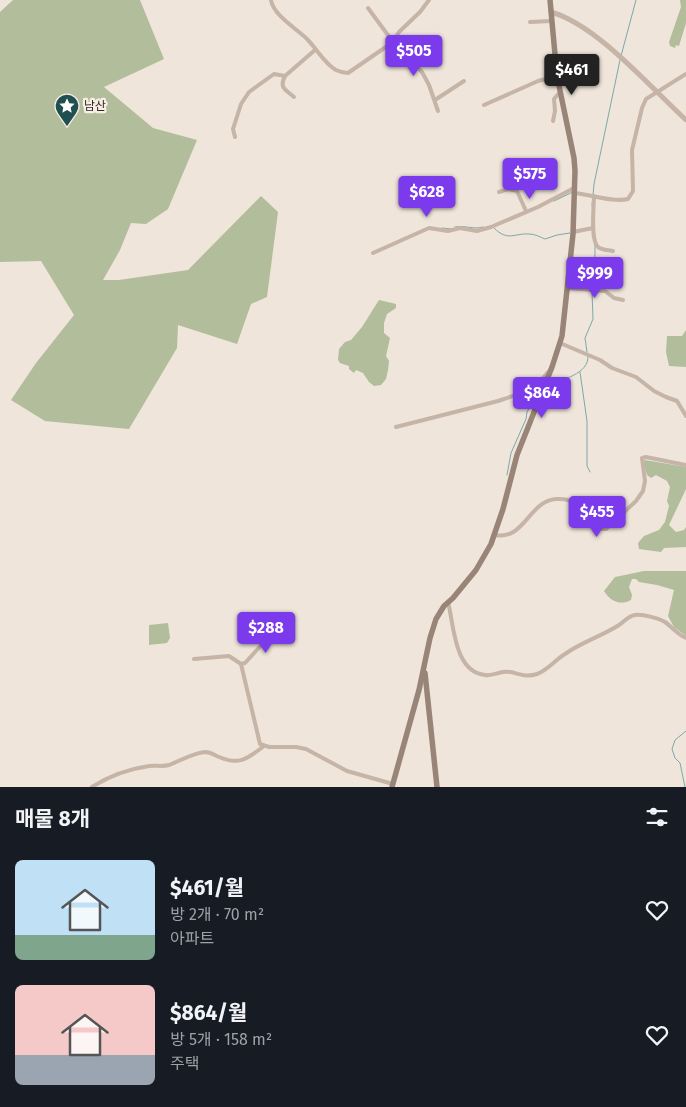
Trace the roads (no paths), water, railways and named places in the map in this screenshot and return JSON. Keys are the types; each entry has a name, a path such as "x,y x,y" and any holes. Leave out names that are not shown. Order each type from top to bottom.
{"main road":[{"path":"393,786 425,668 434,624 439,612 476,570 495,535 517,455 560,343 573,233 574,158 557,76 550,0"},
{"path":"425,668 437,787"}],"street":[{"path":"271,0 278,13 308,40 315,50 336,70 348,73 392,42 399,32 430,0"},
{"path":"368,8 392,42 422,72 438,111"},
{"path":"551,12 561,15 594,34 686,120"},
{"path":"530,22 552,21"},
{"path":"294,97 282,87 285,76 315,50"},
{"path":"235,138 233,129 236,116 240,104 249,92 274,74 285,76"},
{"path":"373,253 429,228 448,231 460,228 477,231 492,227 574,191 615,200 624,200 633,191 631,160 634,139 646,100 686,74"},
{"path":"484,105 538,81 557,76"},
{"path":"435,100 464,81"},
{"path":"553,121 555,111 554,99 560,92"},
{"path":"499,192 515,189 520,195 526,211"},
{"path":"592,195 593,228 596,245 599,248 614,251"},
{"path":"573,233 593,228"},
{"path":"568,288 605,291 614,298 623,300"},
{"path":"560,343 600,360 612,368 636,377 654,391 678,402 686,416"},
{"path":"396,427 498,401 534,388 552,367"},
{"path":"495,535 511,534 538,507 557,499 572,501 578,504 594,525 600,529 606,529 636,501 643,491 646,481 642,458 646,457 686,465"},
{"path":"448,602 456,641 464,662 476,674 485,676 508,672 524,676 538,674 546,670 566,653 618,626 628,617 634,615 660,620 686,638"},
{"path":"241,664 245,663 276,628"},
{"path":"194,659 229,656 241,664 260,744 264,746 302,748 347,771 393,786"},
{"path":"92,787 119,774 151,766 168,765 201,753 212,753 230,761 239,761 247,758 264,746"}],"waterway":[{"path":"621,56 636,0"},
{"path":"592,206 594,184 620,60"},
{"path":"554,201 573,192"},
{"path":"455,227 483,227"},
{"path":"442,228 452,229"},
{"path":"494,228 507,236 531,234 545,239 570,233"},
{"path":"592,287 595,244"},
{"path":"587,352 585,338 593,319 592,291"},
{"path":"548,384 579,372 587,362 588,356"},
{"path":"580,372 587,421 587,466 590,472"},
{"path":"507,475 511,453 526,419 527,412 542,386"},
{"path":"685,787 680,763 675,758 672,749 675,740 686,731"}],"place":[{"name":"남산","path":"67,127"}]}
